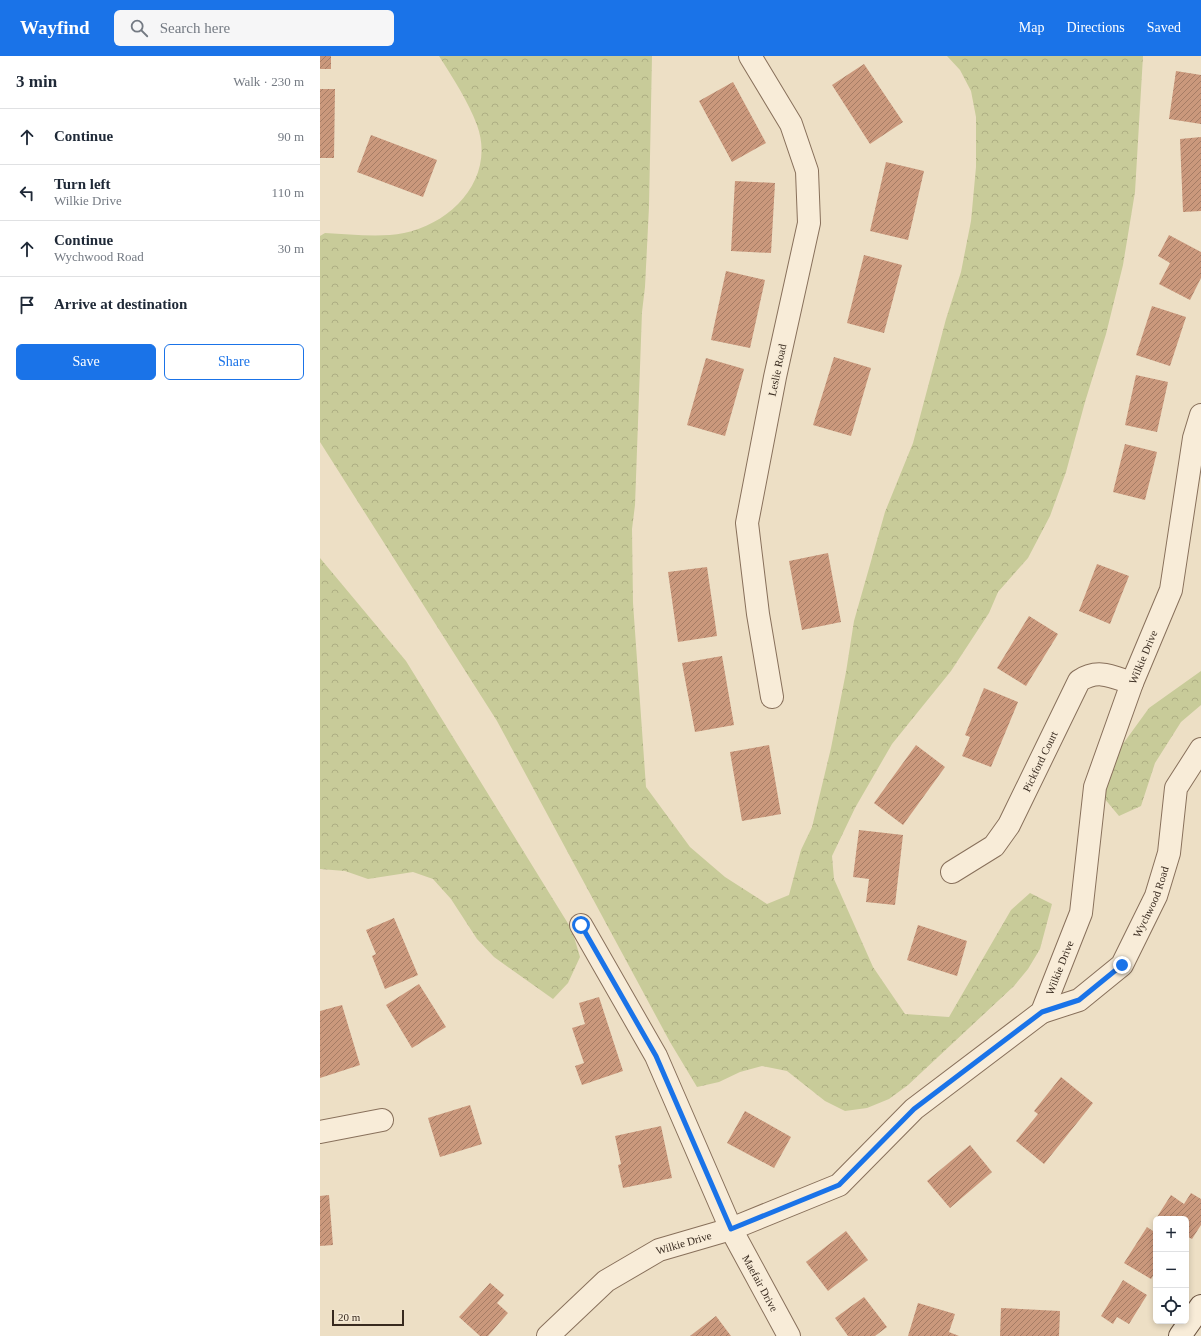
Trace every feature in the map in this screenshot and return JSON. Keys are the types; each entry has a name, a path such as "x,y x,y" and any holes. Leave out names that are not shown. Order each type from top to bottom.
{"street":[{"name":"Leslie Road","path":"750,56 791,124 807,171 808,179 809,223 775,377 747,523 758,614 772,697"},
{"name":"Wilkie Drive","path":"548,1336 606,1281 659,1250 731,1229 839,1185 914,1109 1042,1012 1081,913 1095,787 1132,683 1171,590 1194,438 1201,415"},
{"name":"Pickford Court","path":"952,872 994,846 1009,825 1080,681 1088,675 1101,673 1132,683"},
{"name":"Wychwood Road","path":"1042,1012 1079,1000 1122,965 1156,896 1168,853 1176,788 1201,749"},
{"name":"Maefair Drive","path":"581,925 656,1056 731,1229 790,1336"},
{"path":"320,1132 382,1120"},
{"path":"1180,1336 1201,1306"}],"green space":[{"path":"439,56 652,56 649,207 645,287 642,312 635,505 632,529 633,603 646,787 690,847 725,877 767,904 789,895 801,850 812,827 831,748 846,672 854,621 885,512 913,443 946,319 961,272 971,221 976,167 976,117 971,91 960,70 947,56 1143,56 1135,192 1123,265 1106,334 1085,402 1066,472 1050,516 1028,558 998,592 989,613 951,671 892,744 855,808 832,856 834,879 873,967 905,1014 949,1017 1011,910 1030,893 1052,904 1040,949 1028,969 1014,986 908,1085 889,1099 867,1108 845,1111 825,1101 787,1071 762,1066 740,1072 719,1082 697,1087 670,1042 497,721 320,442 320,236 325,233 385,235 404,233 422,228 439,219 454,208 466,195 475,179 480,162 481,144 477,125 465,98"},
{"path":"320,558 406,661 572,930 580,957 568,983 553,999 494,957 477,939 451,899 433,879 413,872 368,879 345,871 320,869"},
{"path":"1201,671 1201,705 1181,722 1155,763 1141,806 1119,816 1104,798 1107,773 1120,748 1149,708"}],"building":[{"path":"320,56 331,56 331,69 320,69"},
{"path":"864,64 903,122 870,144 832,85"},
{"path":"1176,71 1201,75 1201,124 1169,119"},
{"path":"733,82 766,143 732,162 699,101"},
{"path":"320,89 335,89 334,158 320,158"},
{"path":"371,135 437,160 423,197 357,172"},
{"path":"1201,137 1201,211 1183,212 1180,139"},
{"path":"886,162 924,171 908,240 870,231"},
{"path":"735,181 775,183 771,253 731,251"},
{"path":"1169,235 1201,252 1201,278 1190,300 1159,284 1170,263 1158,256"},
{"path":"864,255 902,265 884,333 847,323"},
{"path":"726,271 765,280 750,348 711,340"},
{"path":"1152,306 1186,317 1170,366 1136,355"},
{"path":"834,357 871,368 851,436 813,425"},
{"path":"706,358 744,369 725,436 687,425"},
{"path":"1136,375 1168,382 1157,432 1125,425"},
{"path":"1125,444 1157,452 1145,500 1113,492"},
{"path":"828,553 841,622 802,630 789,561"},
{"path":"1097,564 1129,576 1110,624 1079,611"},
{"path":"707,567 717,636 678,642 668,572"},
{"path":"1029,616 1058,634 1026,686 997,668"},
{"path":"722,656 734,725 695,732 682,663"},
{"path":"984,688 1018,702 991,767 962,756 970,737 965,735"},
{"path":"769,745 781,814 742,821 730,752"},
{"path":"916,745 945,767 903,825 874,803"},
{"path":"859,830 903,835 895,905 866,902 869,879 853,877"},
{"path":"394,918 418,975 385,989 372,956 376,954 366,930"},
{"path":"918,925 967,941 957,976 907,960"},
{"path":"419,984 446,1027 412,1048 386,1005"},
{"path":"599,997 623,1071 582,1085 575,1066 584,1063 572,1028 585,1024 579,1003"},
{"path":"342,1005 360,1065 320,1078 320,1011"},
{"path":"1061,1077 1093,1103 1044,1164 1016,1141 1038,1114 1034,1111"},
{"path":"470,1105 482,1144 440,1157 428,1118"},
{"path":"745,1111 791,1137 774,1168 727,1143"},
{"path":"661,1126 672,1178 623,1188 618,1165 621,1164 615,1136"},
{"path":"970,1145 992,1172 950,1208 927,1181"},
{"path":"1191,1193 1201,1199 1201,1225 1192,1239 1189,1238 1189,1216 1158,1216 1171,1195 1184,1204"},
{"path":"329,1195 333,1245 320,1246 320,1196"},
{"path":"1147,1227 1153,1231 1153,1276 1151,1279 1124,1263"},
{"path":"846,1231 868,1260 828,1291 806,1262"},
{"path":"1123,1280 1147,1295 1129,1324 1117,1317 1113,1324 1101,1316"},
{"path":"490,1283 504,1295 497,1303 508,1313 488,1336 480,1336 459,1317"},
{"path":"864,1297 887,1327 875,1336 848,1336 835,1318"},
{"path":"918,1303 955,1314 949,1332 959,1336 908,1336"},
{"path":"1001,1308 1060,1311 1059,1336 1000,1336"},
{"path":"716,1316 731,1336 690,1336"}],"route":[{"path":"581,925 656,1056 731,1229 839,1185 914,1109 1042,1012 1079,1000 1122,965"}]}
